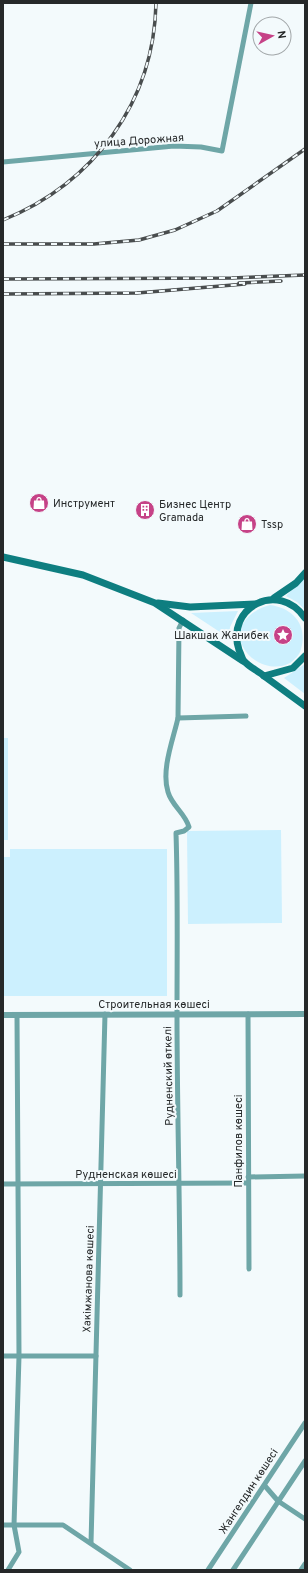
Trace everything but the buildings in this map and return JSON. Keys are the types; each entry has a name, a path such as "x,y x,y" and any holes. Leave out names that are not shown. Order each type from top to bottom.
{"main road":[{"path":"3,557 83,575 155,602 243,660 305,706"},
{"path":"155,602 190,607 256,604 274,598 296,584 305,573"},
{"path":"274,598 295,607 305,618"},
{"path":"243,660 236,638 237,627 242,617 256,604"},
{"path":"264,676 293,668 305,656"}],"street":[{"name":"улица Дорожная","path":"3,162 174,146 201,147 222,151 251,3"},
{"path":"183,620 179,628 178,718 246,716"},
{"name":"Рудненский өткелі","path":"178,718 166,778 168,792 172,800 186,817 189,827 184,831 176,833 179,951 177,1014 180,1295"},
{"name":"Хакімжанова көшесі","path":"91,1544 105,1014"},
{"name":"Панфилов көшесі","path":"248,1014 249,1269"},
{"name":"Строительная көшесі","path":"3,1015 305,1014"},
{"path":"8,1570 19,1552 14,1525 19,1356 17,1015"},
{"name":"Рудненская көшесі","path":"3,1184 180,1184 305,1176"},
{"path":"3,1356 96,1356"},
{"name":"Жангелдин көшесі","path":"208,1570 265,1486 305,1422"},
{"path":"232,1570 305,1461"},
{"path":"265,1486 278,1501 305,1519"},
{"path":"3,1525 64,1525 130,1570"},
{"path":"301,1570 305,1564"}],"shaded area":[{"path":"305,576 305,610 297,602 286,596"},
{"path":"270,605 286,610 292,614 297,619 302,632 303,640 297,657 292,662 284,666 270,666 251,658 240,640 242,626 246,620 257,610"},
{"path":"238,611 230,627 229,638 191,613"},
{"path":"305,664 305,694 284,678"},
{"path":"3,738 8,738 8,840 3,840"},
{"path":"281,830 282,923 188,924 187,831"},
{"path":"10,849 167,849 167,996 3,996 3,857 10,857"}],"railway":[{"path":"3,220 36,204 65,184 91,161 113,135 131,105 144,73 153,39 156,3"},
{"path":"3,244 94,244 139,240 175,230 217,211 305,149"},
{"path":"3,279 232,278 305,275"},
{"path":"239,283 281,281"},
{"path":"3,294 137,293 245,284"}],"place":[{"name":"Инструмент","path":"39,503"},
{"name":"Бизнес Центр Gramada","path":"145,510"},
{"name":"Tssp","path":"247,524"},
{"name":"Шакшак Жанибек","path":"283,635"}]}
